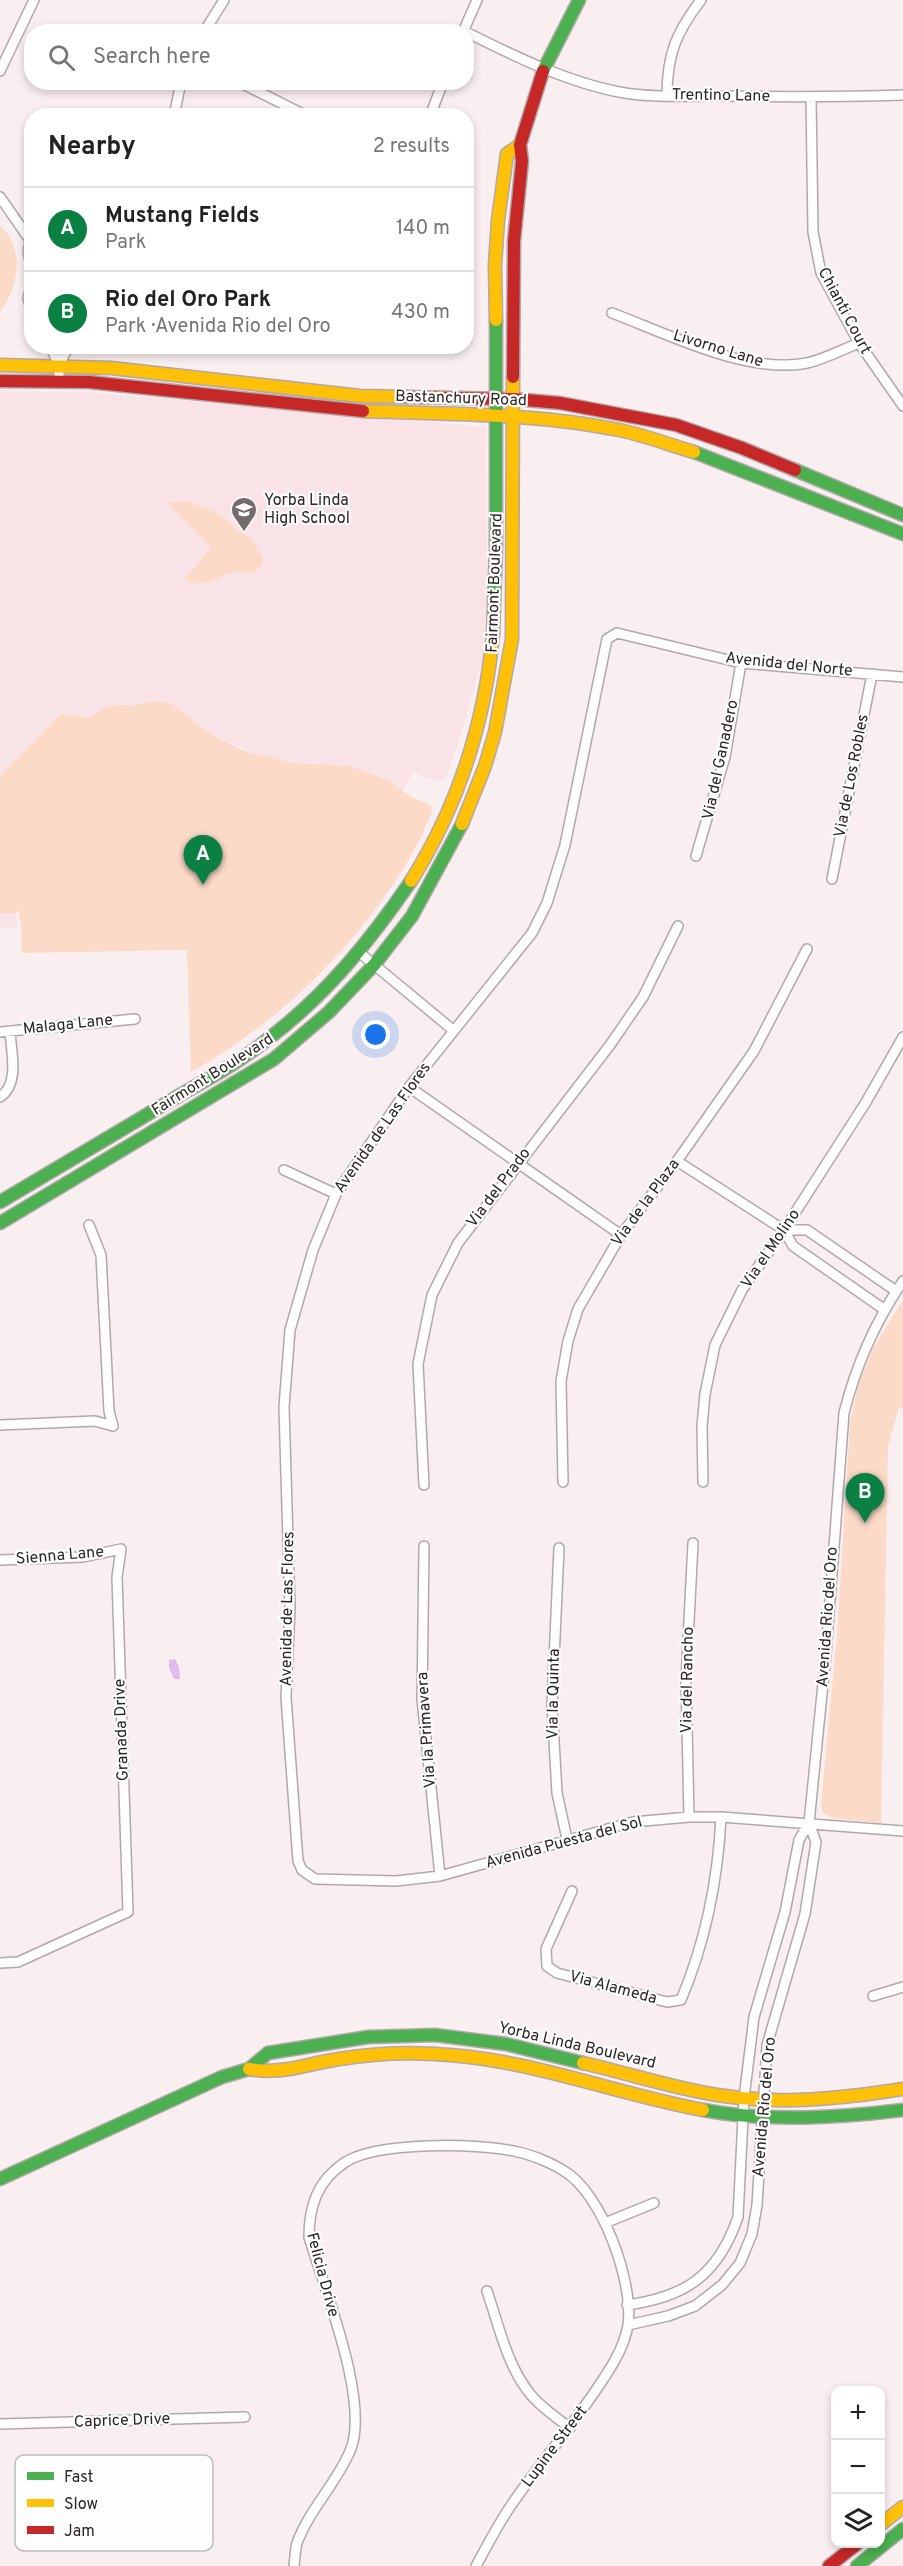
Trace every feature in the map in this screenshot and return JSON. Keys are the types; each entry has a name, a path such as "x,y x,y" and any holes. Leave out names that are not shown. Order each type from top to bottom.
{"main road":[{"name":"Fairmont Boulevard","path":"0,1223 274,1059 329,1012 374,965 412,916 441,867 468,811 485,766 501,704 512,639 514,241 522,161 520,145 544,67 579,0"},
{"name":"Fairmont Boulevard","path":"0,1202 227,1067 266,1041 328,987 360,953 431,847 451,804 475,736 488,681 495,610 496,570 495,399 498,220 507,154 520,145"},
{"name":"Bastanchury Road","path":"0,364 59,365 360,396 514,399 569,405 676,425 742,448 903,515"},
{"name":"Bastanchury Road","path":"0,381 59,381 367,412 514,416 621,430 708,456 903,534"},
{"path":"496,570 513,571"},
{"path":"451,804 468,811"},
{"name":"Yorba Linda Boulevard","path":"0,2178 222,2077 249,2069 268,2054 296,2047 382,2036 435,2035 506,2044 586,2062 657,2083 716,2095 763,2100 788,2101 852,2097 903,2089"},
{"path":"382,2036 382,2053"},
{"name":"Yorba Linda Boulevard","path":"249,2069 273,2072 318,2062 382,2053 431,2053 477,2057 553,2072 707,2111 807,2119 851,2117 903,2110"},
{"path":"885,2521 903,2507"},
{"path":"857,2566 903,2529"},
{"path":"829,2566 852,2548"}],"street":[{"path":"0,72 34,0"},
{"path":"209,24 224,0"},
{"path":"468,24 477,0"},
{"path":"667,96 667,69 670,55 686,21 701,0"},
{"name":"Trentino Lane","path":"474,35 544,67 620,92 667,96 903,95"},
{"path":"176,108 179,90"},
{"path":"255,90 291,108"},
{"path":"433,108 440,90"},
{"name":"Chianti Court","path":"811,97 813,232 821,273 859,343 903,406"},
{"path":"0,197 24,233"},
{"name":"Livorno Lane","path":"612,313 752,363 779,366 805,363 823,359 859,343"},
{"path":"54,354 59,365 59,381"},
{"path":"59,365 65,354"},
{"name":"Avenida del Norte","path":"607,639 617,633 741,663 903,677"},
{"name":"Avenida de Las Flores","path":"302,1870 296,1845 286,1697 290,1608 284,1407 290,1330 313,1250 336,1194 409,1087 532,933 547,903 565,844 607,639"},
{"name":"Via del Ganadero","path":"696,856 725,757 741,663"},
{"name":"Via de Los Robles","path":"832,879 872,674"},
{"name":"Via del Prado","path":"424,1485 418,1364 432,1295 458,1243 624,1026 643,996 678,926"},
{"name":"Via de la Plaza","path":"563,1482 561,1381 568,1341 578,1309 621,1234 677,1161 754,1051 807,949"},
{"path":"360,953 453,1030"},
{"name":"Malaga Lane","path":"5,1031 135,1019"},
{"path":"0,1097 7,1092 13,1078 5,1031"},
{"name":"Via el Molino","path":"703,1482 703,1416 715,1345 742,1290 784,1230 866,1101 903,1037"},
{"path":"409,1087 621,1234"},
{"path":"677,1161 784,1230 793,1245 885,1310"},
{"path":"284,1170 336,1194"},
{"path":"0,1425 95,1421 113,1426 109,1411 101,1255 89,1226"},
{"path":"784,1230 807,1230 896,1291"},
{"name":"Avenida Rio del Oro","path":"627,2305 654,2301 686,2289 707,2273 732,2234 738,2217 744,2098 754,2017 785,1912 799,1840 809,1823 826,1654 844,1413 853,1376 867,1342 903,1281"},
{"name":"Via del Rancho","path":"689,1817 686,1680 693,1543"},
{"name":"Via la Primavera","path":"424,1546 422,1699 440,1876"},
{"name":"Via la Quinta","path":"559,1548 552,1705 557,1793 567,1839"},
{"name":"Sienna Lane","path":"0,1560 83,1557 121,1549"},
{"name":"Granada Drive","path":"0,1964 18,1962 128,1912 117,1577 121,1549"},
{"name":"Avenida Puesta del Sol","path":"302,1870 315,1879 327,1880 396,1881 440,1876 633,1822 689,1817 721,1817 903,1831"},
{"name":"Via Alameda","path":"572,1891 546,1949 547,1965 557,1973 645,1997 667,2002 681,2000 688,1984 715,1886 719,1864 721,1817"},
{"name":"Avenida Rio del Oro","path":"628,2325 668,2316 695,2306 722,2285 740,2263 752,2234 757,2205 767,2046 805,1914 816,1842 809,1823"},
{"path":"873,1996 903,1987"},
{"name":"Felicia Drive","path":"294,2566 296,2544 339,2474 351,2448 355,2412 353,2381 309,2237 309,2212 321,2184 345,2162 381,2151 436,2145 477,2146 520,2152 566,2171 592,2197 605,2223 619,2258 626,2288 628,2325"},
{"path":"605,2223 654,2203"},
{"path":"487,2291 512,2365 521,2381 532,2396 570,2428"},
{"name":"Lupine Street","path":"476,2566 510,2507 570,2428 614,2364 628,2325"},
{"name":"Caprice Drive","path":"0,2424 245,2417"}],"shaded area":[{"path":"0,226 14,245 16,268 11,292 0,313"},
{"name":"Yorba Linda High School","path":"0,391 86,392 486,427 488,640 457,747 445,779 436,781 413,772 403,791 390,780 351,766 293,763 259,756 207,732 172,704 155,701 108,706 88,718 63,714 0,776"},
{"path":"186,501 218,513 251,539 263,558 262,565 253,573 231,573 206,583 200,584 185,579 211,548 167,502"},
{"path":"155,701 172,704 207,732 244,751 293,763 351,766 390,781 408,795 431,806 432,811 417,845 383,899 320,974 246,1037 191,1072 187,950 22,953 18,910 16,913 0,913 0,776 63,714 88,718 108,706"},
{"path":"0,848 15,889 17,928 0,928"},
{"path":"903,1300 903,1408 899,1407 888,1446 881,1823 832,1818 823,1813 821,1804 837,1635 850,1424 858,1386 872,1350"},
{"path":"175,1659 179,1667 180,1679 174,1679 169,1668 169,1660"}],"traffic: fast":[{"path":"543,71 579,0"},
{"path":"493,634 496,548 496,320"},
{"path":"694,452 903,534"},
{"path":"795,470 903,515"},
{"path":"0,1223 274,1059 329,1012 374,965 412,916 462,824"},
{"path":"0,1202 225,1069 268,1039 309,1004 346,966 380,925 411,881"},
{"path":"0,2179 222,2077 249,2069 268,2053 368,2037 435,2035 506,2044 583,2063"},
{"path":"703,2110 752,2116 803,2118 903,2110"},
{"path":"857,2566 903,2529"}],"traffic: slow":[{"path":"496,320 495,265 498,220 507,154 520,145"},
{"path":"0,365 111,368 360,396 407,397"},
{"path":"462,824 485,766 495,732 512,639 513,377"},
{"path":"363,411 491,415 556,420 628,432 694,452"},
{"path":"411,881 443,823 467,762 483,699 493,634"},
{"path":"249,2069 284,2070 339,2059 387,2054 423,2053 469,2057 536,2069 703,2110"},
{"path":"583,2063 717,2095 764,2100 810,2100 903,2089"},
{"path":"885,2521 903,2507"}],"traffic: jam":[{"path":"513,377 514,241 522,161 520,145 543,71"},
{"path":"0,381 89,382 363,411"},
{"path":"407,397 514,399 560,403 676,425 742,448 795,470"},
{"path":"829,2566 852,2548"}],"place":[{"name":"Yorba Linda High School","path":"244,533"},
{"name":"Mustang Fields","path":"203,885"},
{"name":"Rio del Oro Park","path":"865,1523"}]}
